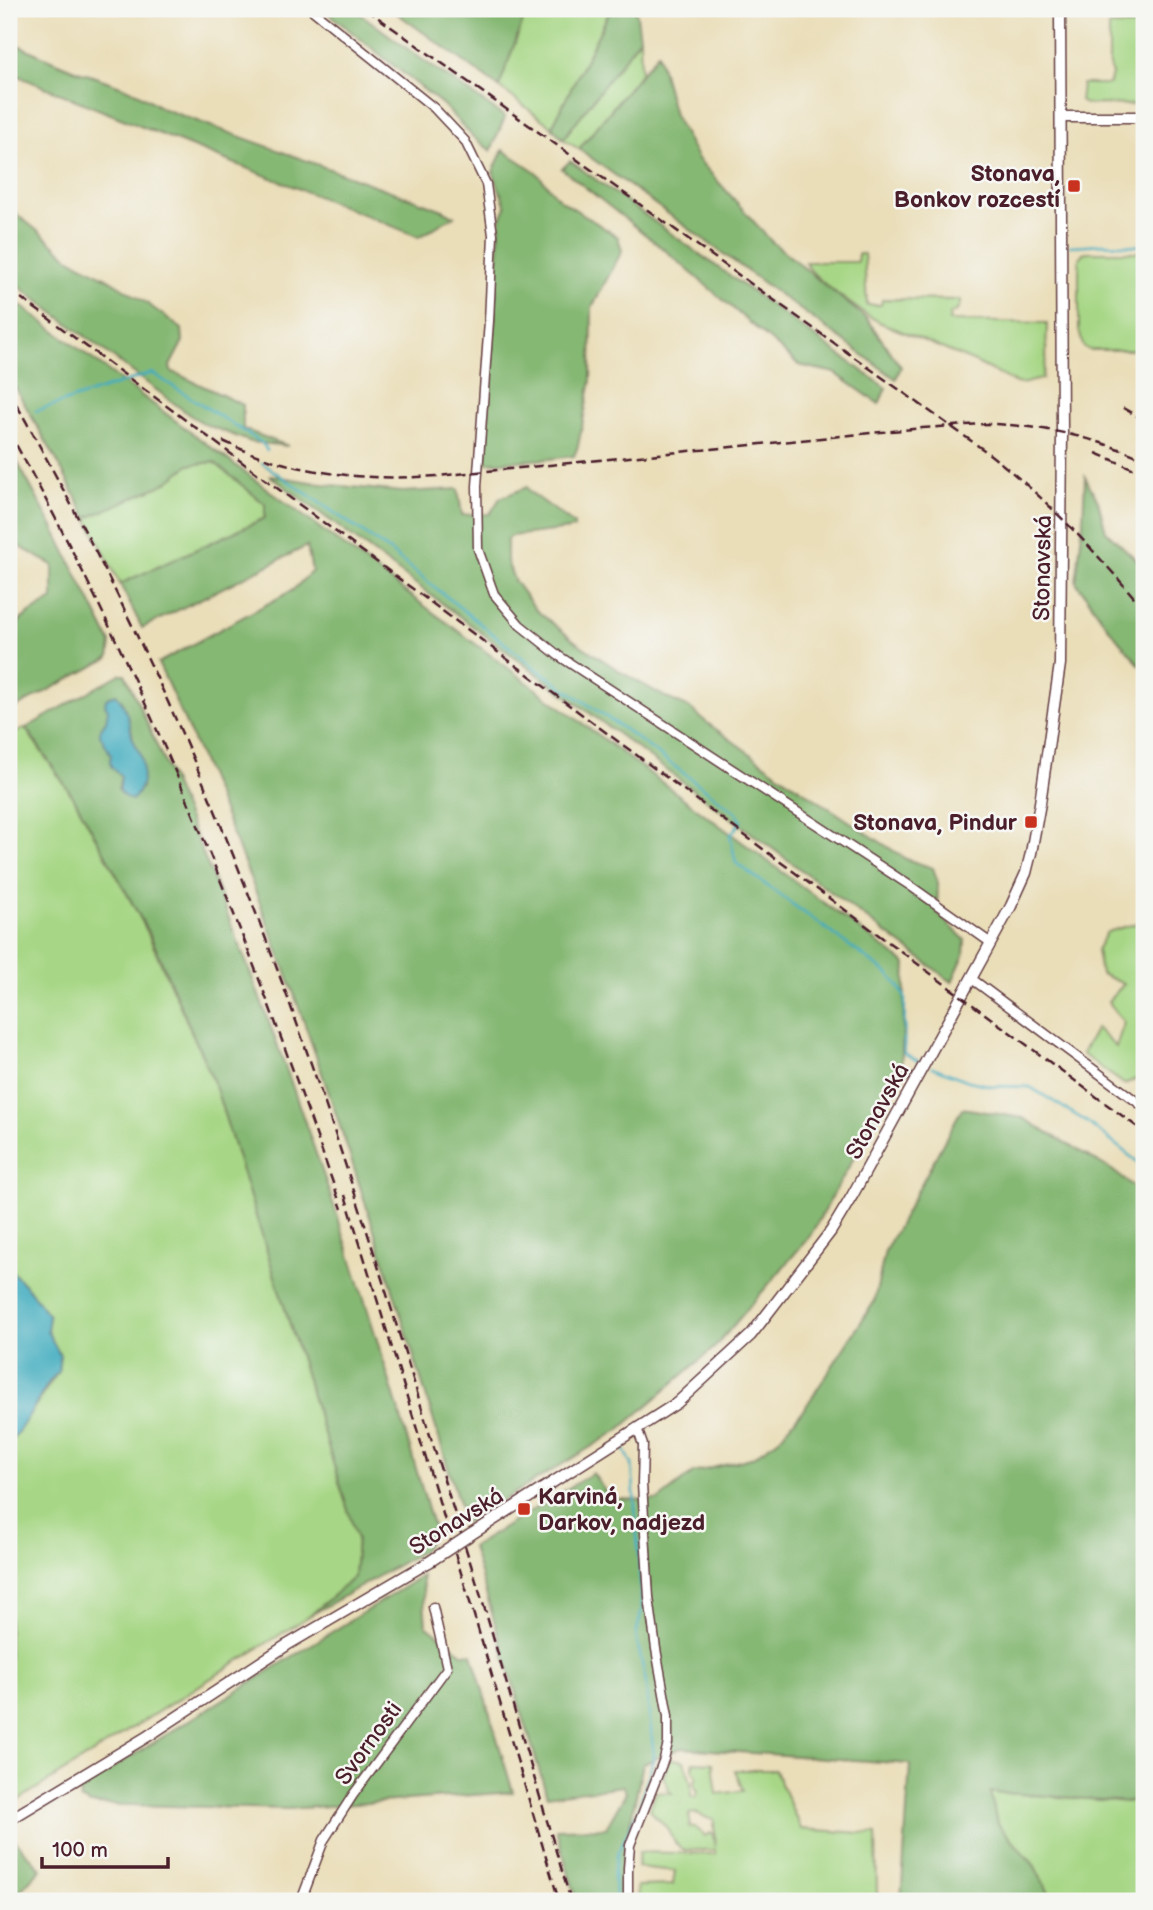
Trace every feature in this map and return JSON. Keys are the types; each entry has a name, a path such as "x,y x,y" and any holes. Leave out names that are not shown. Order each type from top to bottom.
{"street":[{"path":"311,9 434,108 465,141 485,184 493,235 477,486 477,524 478,549 494,594 520,625 559,656 912,887 991,943"},
{"name":"Stonavská","path":"9,1820 148,1736 287,1646 429,1562 677,1402 751,1335 831,1231 972,979 1016,895 1031,853 1060,664 1060,9"},
{"path":"1061,117 1144,117"},
{"path":"972,979 1144,1107"},
{"path":"628,1901 630,1845 668,1743 668,1717 649,1597 642,1484 643,1445 637,1428"},
{"name":"Svornosti","path":"301,1901 324,1840 353,1795 447,1668 433,1607"}],"green space":[{"path":"323,9 354,9 505,117 491,151 472,136 443,105"},
{"path":"391,9 527,9 499,87"},
{"path":"527,9 611,9 552,127 499,87"},
{"path":"611,9 636,9 640,38 563,139 552,127"},
{"path":"1109,26 1144,26 1144,105 1085,104 1080,101 1082,84 1109,84 1112,75 1109,61"},
{"path":"640,38 641,73 579,149 563,139"},
{"path":"9,41 66,67 130,90 161,108 454,216 419,237 9,72"},
{"path":"658,53 674,115 698,159 771,241 867,319 901,367 896,379 579,149"},
{"path":"503,150 536,172 559,199 618,237 622,251 592,307 591,381 574,456 486,463 500,220 506,207 493,172"},
{"path":"570,161 886,388 879,404 835,373 799,365 666,251 562,169"},
{"path":"9,208 70,259 107,278 182,329 183,341 170,366 171,371 243,405 243,429 288,446 251,442 191,416 9,279"},
{"path":"1087,252 1144,252 1144,350 1089,350 1083,346 1079,330 1079,259"},
{"path":"858,254 864,254 867,305 881,305 885,299 960,300 958,309 950,314 949,321 1047,323 1046,359 1042,379 1016,383 975,362 879,322 827,286 805,262 857,262"},
{"path":"9,297 906,964 901,1074 810,1236 715,1347 619,1430 465,1523 363,1196 289,980 205,767 158,663 293,590 312,571 307,546 142,628 120,584 265,518 265,504 214,462 189,465 164,484 87,518 9,377"},
{"path":"9,447 111,643 109,658 15,708 11,657 14,629 26,616 53,599 53,565 9,541"},
{"path":"214,462 265,504 266,518 120,584 87,518 164,484 189,465"},
{"path":"269,475 322,484 402,492 458,489 462,515 490,514 500,498 527,487 574,524 574,528 570,529 511,536 507,539 507,561 514,580 536,610 576,642 621,672 690,708 787,780 906,859 933,868 938,883 937,913 965,940 964,955 952,982"},
{"path":"1085,477 1098,501 1106,531 1144,567 1144,670 1110,630 1076,582"},
{"path":"120,674 125,674 204,856 252,978 351,1256 435,1533 422,1551 311,1615 354,1577 357,1539 215,1085 150,935 74,798 26,728","holes":["122,700 142,759 141,788 125,797 118,789 121,776 111,766 111,755 100,730 109,709"]},
{"path":"25,728 74,798 144,925 215,1085 357,1539 354,1577 311,1615 9,1806 9,1445 58,1372 60,1355 47,1331 49,1316 9,1268 9,736"},
{"path":"1144,921 1144,1076 1124,1084 1082,1054 1096,1028 1116,1047 1124,1023 1108,1001 1124,984 1101,974 1097,950 1107,932"},
{"path":"962,1108 1023,1118 1112,1170 1144,1195 1144,1803 990,1792 997,1823 1034,1865 1053,1901 901,1901 910,1764 681,1748 643,1764 623,1855 622,1901 577,1901 556,1829 606,1828 626,1793 623,1786 547,1796 472,1547 593,1473 610,1499 658,1500 693,1473 751,1458 778,1440 805,1408 874,1302 885,1251"},
{"path":"422,1576 426,1625 462,1653 472,1654 513,1792 288,1809 90,1804 80,1799 79,1789"},
{"path":"669,1760 684,1761 691,1782 691,1797 696,1797 698,1791 694,1785 697,1776 693,1771 693,1762 713,1763 717,1794 743,1791 735,1770 775,1770 801,1829 876,1834 877,1895 882,1896 882,1901 638,1901 637,1886 673,1885 675,1871 637,1867 639,1852 716,1854 715,1850 684,1850 676,1844 667,1828 650,1810 656,1792 672,1793 667,1789 663,1777","holes":["696,1813 714,1819 715,1848 711,1833 705,1836 695,1827 689,1827 689,1814"]},
{"path":"990,1792 1144,1803 1144,1901 1053,1901 1034,1865 997,1823"},
{"path":"9,1834 41,1869 13,1901 9,1901"}],"water":[{"path":"116,694 124,708 142,762 141,786 132,800 121,793 121,776 111,766 111,755 100,735 108,710 106,699"},
{"path":"9,1268 49,1316 47,1331 60,1355 58,1372 9,1444"}],"waterway":[{"path":"1070,246 1144,246"},
{"path":"36,411 152,373 262,443 267,450"},
{"path":"262,463 387,549 538,670 631,734 737,813 741,821 730,836 736,863 888,974 905,997 904,1053 918,1061"},
{"path":"932,1067 969,1081 992,1086 1030,1087 1087,1122 1144,1167"},
{"path":"615,1901 614,1870 618,1852 637,1813 654,1757 645,1677 636,1636 642,1608 632,1464 621,1443"}],"railway":[{"path":"366,9 984,450 1028,486 1068,525 1144,609"},
{"path":"9,289 1144,1132"},
{"path":"9,391 60,483 132,624 197,768 262,928 320,1090 374,1254 486,1613 571,1901"},
{"path":"1123,408 1144,420"},
{"path":"223,441 301,468 382,477 438,476 984,424 1032,427 1070,434 1144,459"},
{"path":"9,432 106,620 193,813 271,1010 342,1209"},
{"path":"1096,453 1144,473"},
{"path":"345,1195 559,1901"}],"place":[{"name":"Stonava, Bonkov rozcestí","path":"1074,186"},
{"name":"Stonava, Pindur","path":"1031,822"},
{"name":"Karviná, Darkov, nadjezd","path":"524,1509"}]}
